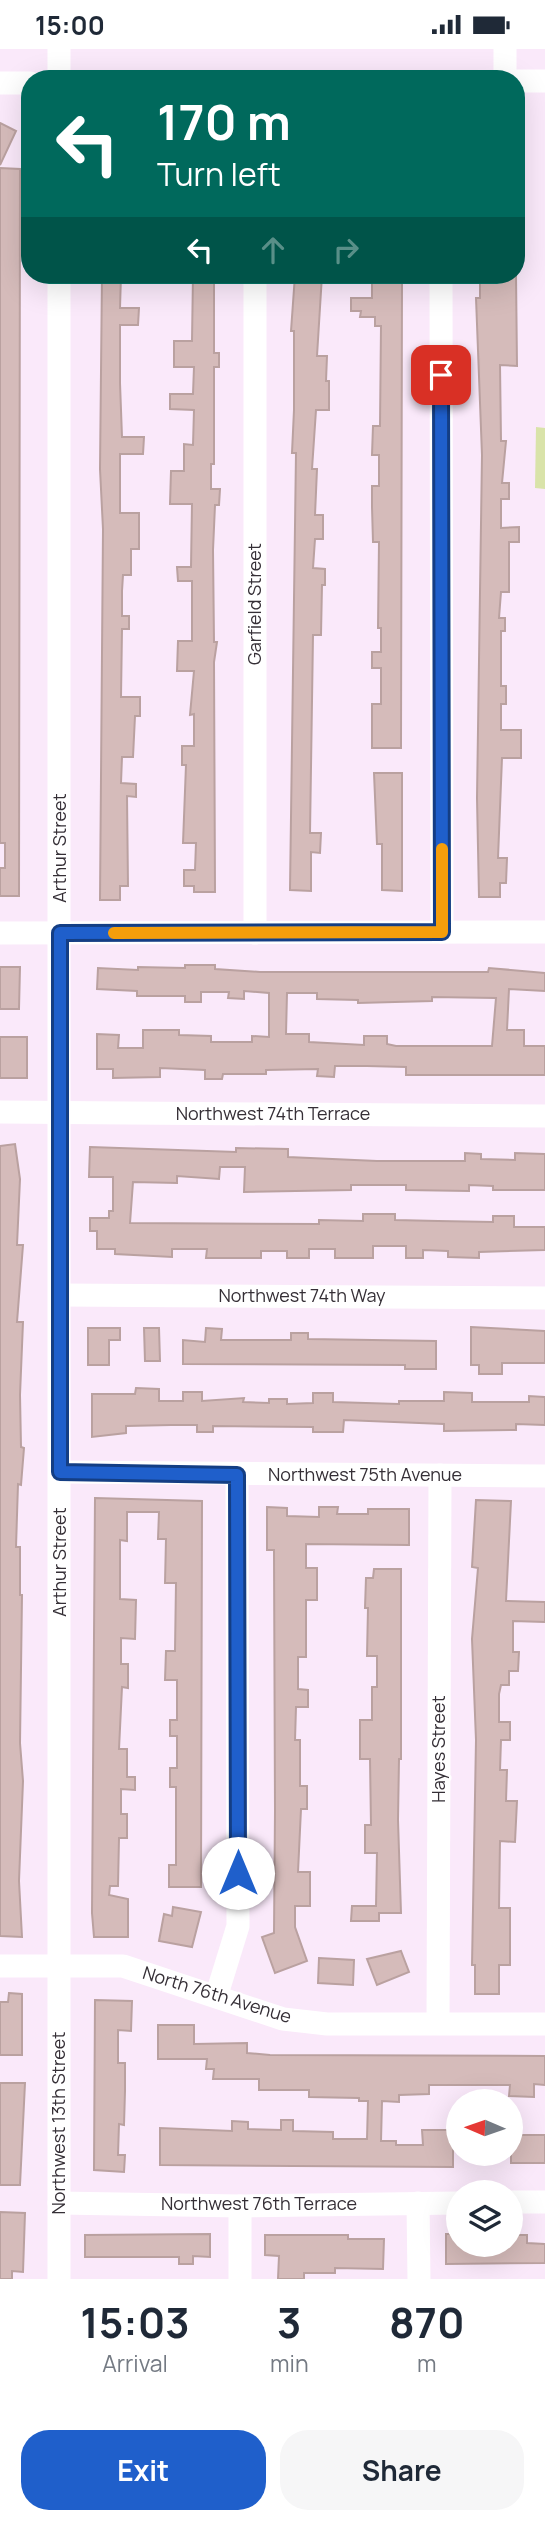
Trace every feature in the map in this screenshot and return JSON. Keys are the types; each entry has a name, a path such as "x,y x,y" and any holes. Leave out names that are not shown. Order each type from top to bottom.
{"street":[{"path":"59,49 59,70"},
{"path":"505,49 505,70"},
{"path":"525,81 545,81"},
{"path":"0,83 21,83"},
{"name":"Arthur Street","path":"58,1966 59,284"},
{"name":"Garfield Street","path":"255,284 255,933"},
{"path":"440,284 442,932"},
{"path":"0,933 545,932"},
{"name":"Northwest 74th Terrace","path":"0,1112 545,1116"},
{"name":"Northwest 74th Way","path":"60,1295 545,1297"},
{"name":"Northwest 75th Avenue","path":"60,1472 545,1476"},
{"path":"217,1994 238,1926 237,1475"},
{"name":"Hayes Street","path":"438,2023 440,1475"},
{"name":"North 76th Avenue","path":"0,1966 123,1966 217,1994 283,2019 327,2024 545,2024"},
{"name":"Northwest 13th Street","path":"58,1966 59,2279"},
{"path":"523,2202 545,2202"},
{"name":"Northwest 76th Terrace","path":"59,2203 240,2206 446,2203"},
{"path":"418,2203 419,2279"},
{"path":"240,2206 240,2279"}],"green space":[{"path":"536,427 545,428 545,489 535,488"}],"building":[{"path":"0,123 16,131 0,165"},
{"path":"0,168 20,169 19,896 0,896 0,868 5,868 5,843 0,843"},
{"path":"102,284 121,284 120,308 139,308 138,325 120,325 122,437 144,437 143,454 120,454 120,513 139,513 139,549 131,549 131,575 123,575 122,616 129,616 129,629 122,629 121,697 140,697 140,716 135,716 133,757 122,757 121,783 136,784 136,797 127,796 128,886 120,886 120,900 100,900 103,529 100,469"},
{"path":"193,284 214,284 214,353 219,353 219,367 214,367 214,464 211,464 211,489 220,489 219,505 215,505 213,550 214,642 217,642 214,662 215,892 194,892 194,886 184,886 184,870 195,870 196,843 183,843 186,765 182,765 182,746 194,746 194,714 190,715 194,671 177,671 178,641 192,641 192,581 178,581 177,567 191,567 192,504 170,504 171,471 184,471 184,444 193,445 194,410 170,409 170,394 193,394 194,367 174,367 174,341 192,341"},
{"path":"294,284 321,284 317,356 327,356 329,410 316,410 312,469 317,469 315,515 323,515 323,539 315,539 313,568 325,569 325,585 322,585 321,635 313,635 310,833 321,833 320,853 311,852 311,891 290,890 296,453 292,453 294,331 291,331"},
{"path":"372,284 402,284 401,748 372,748 372,704 381,704 381,668 372,668 372,652 381,652 381,628 378,628 379,542 373,542 372,507 372,486 379,486 379,455 372,455 373,426 380,426 381,326 375,326 375,317 360,317 361,311 351,311 351,298 372,298"},
{"path":"480,284 516,284 517,366 500,365 501,441 506,441 502,483 509,483 509,499 501,499 501,528 519,527 519,542 509,542 509,592 501,592 499,618 505,618 505,631 501,631 501,686 506,686 506,704 501,704 501,730 521,730 521,758 502,758 498,858 507,858 506,883 500,883 500,897 479,897 477,798 482,455 476,298 480,298"},
{"path":"374,773 402,773 402,891 382,890 382,844 377,844"},
{"path":"185,965 215,965 215,969 260,972 488,972 489,968 545,973 545,991 509,989 507,1030 524,1030 524,1046 545,1046 545,1075 406,1075 406,1067 335,1066 334,1077 317,1076 318,1069 266,1070 266,1074 223,1074 222,1079 205,1079 205,1070 160,1068 160,1077 113,1078 113,1069 97,1069 97,1034 119,1035 118,1048 143,1048 143,1030 179,1030 179,1035 211,1036 211,1042 252,1042 252,1036 269,1037 269,993 244,991 244,999 228,998 229,992 201,992 201,1002 185,1002 185,996 137,996 137,991 97,989 98,968 185,968","holes":["287,993 317,993 317,999 358,1000 358,1003 432,1001 432,997 496,998 492,1046 396,1046 387,1044 387,1036 364,1036 364,1045 309,1042 309,1034 286,1034"]},
{"path":"0,967 20,967 19,1009 0,1009"},
{"path":"0,1037 27,1037 27,1078 0,1078"},
{"path":"15,1144 20,1179 17,1245 23,1245 17,1322 23,1322 20,1395 21,1447 24,1448 21,1485 18,1484 16,1547 20,1547 22,1595 20,1743 23,1781 19,1881 22,1937 0,1936 0,1146"},
{"path":"90,1147 236,1152 236,1148 288,1149 288,1157 377,1161 465,1161 465,1153 481,1154 481,1159 515,1160 515,1153 545,1154 545,1190 493,1190 493,1186 469,1185 469,1191 406,1190 406,1185 351,1185 351,1190 244,1192 245,1167 220,1167 219,1179 177,1176 177,1183 133,1182 130,1223 319,1224 319,1220 363,1221 363,1214 395,1214 395,1220 493,1222 493,1216 514,1216 514,1227 545,1227 545,1250 479,1252 479,1258 448,1257 448,1251 423,1250 423,1258 406,1258 406,1246 373,1246 373,1258 335,1258 335,1249 309,1249 309,1258 287,1258 287,1251 261,1251 261,1258 206,1258 207,1249 172,1249 172,1257 115,1254 115,1249 97,1249 97,1231 90,1231 90,1218 109,1218 109,1211 113,1211 113,1177 89,1177"},
{"path":"471,1327 545,1331 545,1363 502,1363 502,1374 479,1374 479,1365 471,1365"},
{"path":"88,1328 120,1328 120,1340 109,1340 109,1365 88,1365"},
{"path":"144,1328 159,1328 160,1361 145,1361"},
{"path":"206,1328 222,1329 221,1340 291,1340 291,1333 308,1333 308,1339 436,1341 436,1369 405,1369 405,1365 183,1364 183,1340 205,1342"},
{"path":"136,1388 159,1389 159,1401 183,1401 183,1392 202,1392 202,1401 244,1398 243,1402 269,1403 269,1399 287,1399 287,1404 313,1403 313,1393 333,1393 333,1402 399,1404 399,1401 444,1401 444,1392 472,1393 472,1402 529,1402 529,1396 545,1397 545,1425 516,1424 516,1430 444,1431 444,1424 344,1420 343,1432 313,1432 313,1427 213,1426 213,1432 197,1432 197,1425 171,1425 126,1426 126,1433 92,1437 92,1394 135,1394"},
{"path":"95,1498 202,1501 201,1887 169,1887 169,1865 176,1865 176,1787 170,1787 170,1768 177,1768 177,1736 170,1736 170,1720 177,1720 177,1680 165,1680 166,1651 175,1651 176,1583 165,1583 166,1539 158,1539 159,1512 127,1512 127,1541 120,1540 120,1599 136,1600 135,1639 121,1638 121,1664 128,1664 128,1688 122,1687 119,1749 127,1749 127,1777 135,1777 135,1790 121,1789 121,1814 127,1814 127,1838 119,1838 118,1886 110,1886 109,1895 128,1899 128,1937 94,1937 92,1913"},
{"path":"476,1500 511,1501 506,1601 545,1602 545,1622 513,1621 513,1652 519,1652 518,1671 509,1671 509,1685 501,1685 499,1694 499,1722 510,1722 510,1740 501,1740 500,1770 507,1770 506,1801 517,1801 515,1842 500,1841 499,1908 510,1908 510,1965 499,1965 499,1994 475,1994 475,1965 472,1965 476,1740 472,1639 478,1568 472,1567"},
{"path":"267,1507 287,1508 287,1516 319,1517 319,1507 338,1507 337,1514 368,1514 368,1509 409,1509 409,1545 306,1544 306,1568 317,1568 317,1600 306,1600 306,1657 298,1657 298,1689 308,1690 308,1707 296,1707 295,1740 300,1740 300,1786 307,1786 307,1809 301,1809 298,1872 310,1872 310,1906 295,1906 295,1927 307,1961 275,1973 262,1937 274,1933 274,1550 267,1550"},
{"path":"374,1569 401,1569 401,1759 398,1820 401,1913 379,1913 379,1921 351,1921 352,1906 376,1906 377,1853 365,1853 365,1825 371,1825 370,1759 360,1759 360,1720 372,1720 372,1687 377,1687 377,1656 367,1656 368,1608 365,1608 366,1578 373,1578"},
{"path":"173,1907 201,1912 192,1947 159,1941 164,1914 172,1916"},
{"path":"401,1951 409,1972 377,1985 367,1959"},
{"path":"319,1958 354,1960 353,1985 318,1983"},
{"path":"9,1993 22,1994 22,2055 0,2055 0,2002 8,2002"},
{"path":"95,2000 132,2001 131,2031 118,2030 118,2063 125,2063 124,2125 119,2124 118,2155 125,2155 124,2172 94,2170"},
{"path":"158,2025 194,2025 194,2044 247,2043 247,2053 545,2056 545,2085 534,2084 534,2097 523,2097 523,2089 510,2089 510,2085 429,2085 429,2094 399,2095 399,2102 382,2101 381,2141 396,2141 396,2145 423,2145 422,2130 446,2130 446,2167 160,2165 160,2128 232,2131 232,2121 248,2122 248,2129 281,2130 281,2120 293,2120 293,2131 333,2132 333,2139 367,2139 368,2101 359,2101 359,2098 309,2097 309,2090 259,2090 259,2079 213,2079 214,2069 206,2069 207,2059 158,2059"},
{"path":"0,2083 25,2083 20,2185 0,2185"},
{"path":"523,2135 545,2135 545,2163 523,2163"},
{"path":"0,2212 25,2213 23,2272 12,2271 12,2279 0,2279"},
{"path":"210,2234 210,2257 193,2256 193,2264 179,2264 179,2257 85,2257 85,2235"},
{"path":"265,2235 348,2235 348,2239 384,2239 383,2269 335,2268 335,2273 304,2273 304,2279 278,2279 279,2256 265,2255"},
{"path":"523,2235 527,2235 527,2243 545,2244 545,2263 446,2264 446,2257 523,2257"}],"slow traffic":[{"path":"114,933 442,932 442,849"}],"route":[{"path":"238,1873 237,1475 60,1472 60,933 442,932 441,375"}]}
